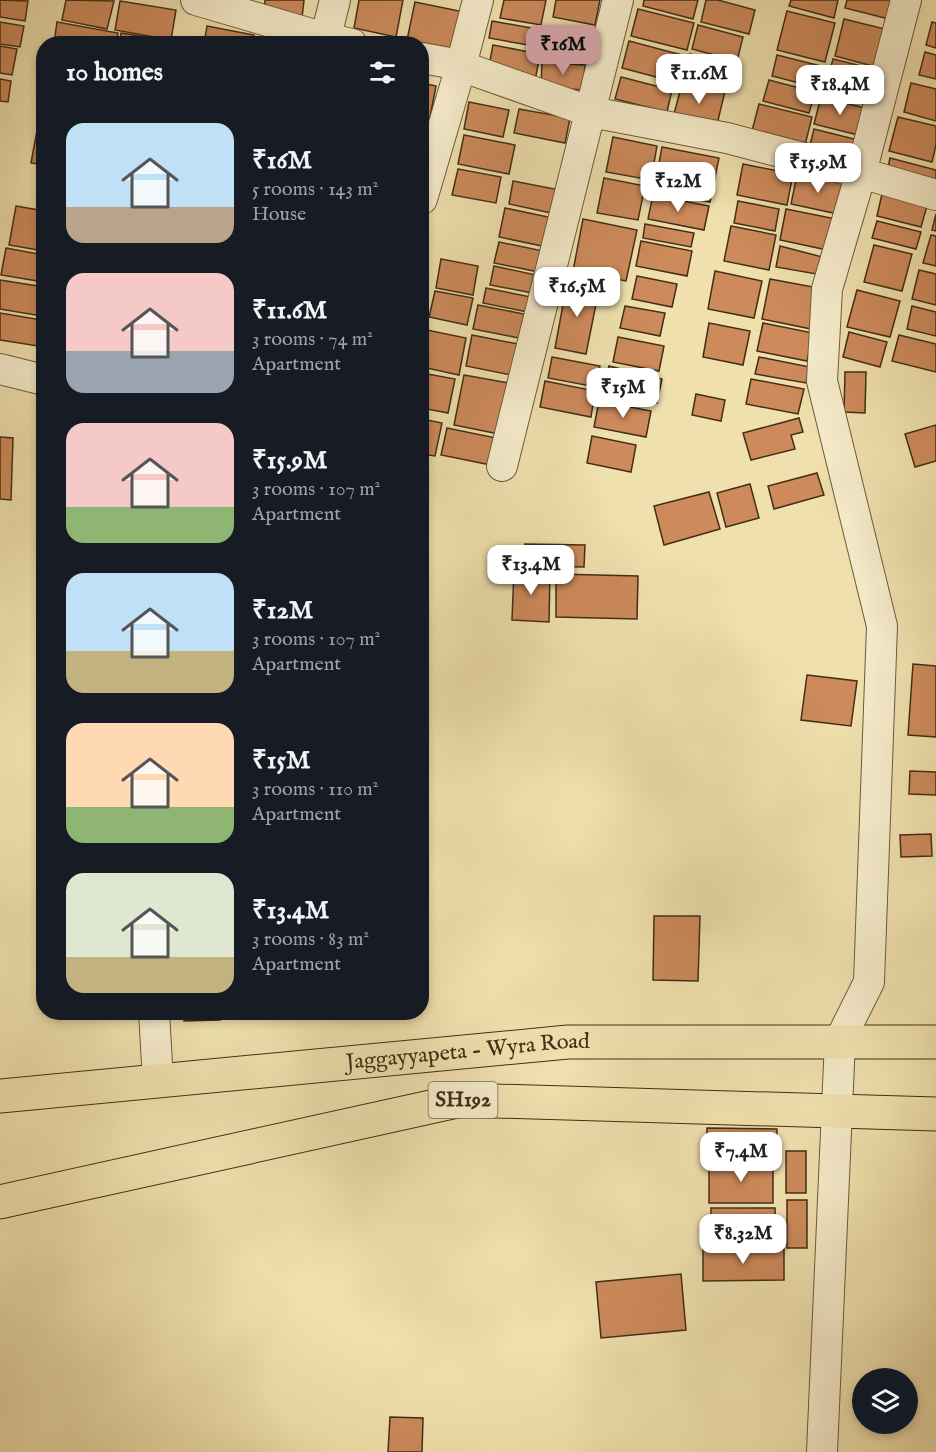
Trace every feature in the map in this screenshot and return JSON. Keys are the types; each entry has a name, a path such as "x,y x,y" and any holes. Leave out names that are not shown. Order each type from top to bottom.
{"main road":[{"name":"Jaggayyapeta - Wyra Road","path":"0,1096 568,1042 840,1040 936,1042"},
{"name":"SH192","path":"0,1202 462,1100 936,1114"}],"street":[{"path":"196,0 314,36"},
{"path":"334,36 335,0"},
{"path":"429,175 478,0"},
{"path":"502,466 618,0"},
{"path":"822,1452 840,1040 869,982 882,626 822,381 827,289 861,173 906,0"},
{"path":"429,59 461,66 591,112 727,138 936,195"},
{"path":"0,369 36,378"},
{"path":"154,1020 158,1081"}],"building":[{"path":"0,0 28,1 25,21 0,17"},
{"path":"66,0 114,1 107,29 62,20"},
{"path":"265,0 304,0 302,18 264,13"},
{"path":"359,0 403,0 396,36 354,28"},
{"path":"504,0 546,0 541,25 500,18"},
{"path":"556,0 600,0 595,25 553,17"},
{"path":"644,0 698,0 693,19 643,6"},
{"path":"706,0 718,0 755,10 749,34 701,22"},
{"path":"791,0 838,0 834,18 789,6"},
{"path":"847,0 898,0 893,20 845,8"},
{"path":"120,1 176,10 172,36 149,36 115,30"},
{"path":"415,2 469,13 462,50 429,44 429,36 408,36"},
{"path":"638,9 694,23 687,50 631,36"},
{"path":"787,11 835,23 825,62 777,50"},
{"path":"844,19 889,30 880,68 835,56"},
{"path":"492,21 543,30 539,47 489,38"},
{"path":"0,22 24,26 20,47 0,44"},
{"path":"57,22 118,33 117,36 55,36"},
{"path":"932,22 936,23 936,48 926,45"},
{"path":"698,25 743,37 737,61 692,49"},
{"path":"207,26 254,35 254,36 205,36"},
{"path":"555,27 597,36 593,60 550,51"},
{"path":"121,33 140,36 121,36"},
{"path":"629,41 682,55 675,82 622,68"},
{"path":"493,45 540,54 535,81 488,71"},
{"path":"0,46 17,49 12,75 0,73"},
{"path":"925,52 936,55 936,79 919,75"},
{"path":"690,54 729,64 724,84 685,74"},
{"path":"777,55 825,67 819,88 772,76"},
{"path":"833,59 874,69 865,104 824,93"},
{"path":"542,62 585,65 583,90 541,87"},
{"path":"621,77 672,90 667,112 615,99"},
{"path":"0,79 11,81 8,102 0,101"},
{"path":"683,80 725,91 716,129 673,118"},
{"path":"769,80 815,92 809,113 763,101"},
{"path":"911,83 936,89 936,121 904,112"},
{"path":"429,84 436,86 429,122"},
{"path":"821,97 865,108 858,135 814,124"},
{"path":"469,102 509,110 503,137 464,129"},
{"path":"759,104 812,117 805,145 752,131"},
{"path":"519,109 570,118 565,143 514,133"},
{"path":"898,117 936,126 936,145 932,162 889,151"},
{"path":"814,129 858,140 853,160 809,149"},
{"path":"464,135 515,145 509,174 458,164"},
{"path":"36,136 36,164 31,163"},
{"path":"613,137 657,146 651,180 606,172"},
{"path":"662,147 719,158 710,202 654,191"},
{"path":"890,158 936,170 936,184 887,172"},
{"path":"743,164 793,174 787,205 737,195"},
{"path":"458,169 501,177 496,203 452,195"},
{"path":"797,175 844,183 838,214 791,204"},
{"path":"604,178 645,186 638,220 597,213"},
{"path":"513,181 560,190 556,214 509,204"},
{"path":"882,194 927,206 921,227 877,216"},
{"path":"653,195 709,206 704,230 648,219"},
{"path":"738,201 779,209 775,231 734,223"},
{"path":"16,206 36,210 36,250 9,245"},
{"path":"505,208 553,218 547,247 499,237"},
{"path":"786,209 841,220 832,251 780,240"},
{"path":"936,214 936,231 932,230"},
{"path":"583,219 637,230 626,281 573,271"},
{"path":"877,221 921,232 916,249 872,238"},
{"path":"645,224 694,233 691,247 643,238"},
{"path":"731,226 776,235 769,270 724,261"},
{"path":"931,235 936,236 936,266 923,263"},
{"path":"641,241 692,251 687,276 636,266"},
{"path":"499,242 543,251 539,272 494,263"},
{"path":"874,245 912,254 902,291 864,282"},
{"path":"780,246 826,258 822,275 776,267"},
{"path":"6,248 36,254 36,281 1,275"},
{"path":"441,259 478,266 473,295 436,288"},
{"path":"494,266 536,275 533,293 490,285"},
{"path":"919,270 936,274 936,305 912,299"},
{"path":"715,271 762,281 754,318 708,309"},
{"path":"637,276 677,284 672,307 632,299"},
{"path":"770,279 824,289 816,330 762,319"},
{"path":"0,280 36,286 36,315 0,309"},
{"path":"567,283 599,289 586,354 555,348"},
{"path":"486,288 531,297 528,312 483,303"},
{"path":"857,290 900,301 890,337 847,327"},
{"path":"435,291 473,298 467,325 429,317"},
{"path":"478,305 524,314 519,338 473,329"},
{"path":"625,306 665,313 660,336 620,328"},
{"path":"912,306 936,312 936,336 907,329"},
{"path":"0,313 36,319 36,346 0,340"},
{"path":"709,323 750,331 743,365 703,357"},
{"path":"763,323 813,333 807,361 757,351"},
{"path":"429,330 466,338 459,375 429,369"},
{"path":"849,332 887,342 880,367 843,357"},
{"path":"472,335 518,344 511,375 466,366"},
{"path":"899,335 936,344 936,372 892,361"},
{"path":"618,337 664,346 659,371 613,362"},
{"path":"552,357 600,366 596,387 548,378"},
{"path":"759,357 810,367 806,383 755,374"},
{"path":"609,366 662,379 657,403 603,391"},
{"path":"845,372 866,372 865,413 844,412"},
{"path":"429,374 455,379 448,413 429,409"},
{"path":"464,375 514,384 504,435 454,425"},
{"path":"751,379 804,389 798,414 746,404"},
{"path":"545,381 595,391 591,417 540,407"},
{"path":"696,394 725,400 721,421 692,415"},
{"path":"599,401 651,411 646,437 594,427"},
{"path":"799,418 803,432 791,435 795,449 751,460 743,433"},
{"path":"429,420 442,423 435,456 429,455"},
{"path":"936,425 936,461 915,467 905,434"},
{"path":"447,428 501,439 496,466 441,455"},
{"path":"592,436 636,445 631,472 587,463"},
{"path":"0,437 13,438 11,500 0,499"},
{"path":"817,473 824,495 774,509 768,486"},
{"path":"750,484 759,518 726,527 717,493"},
{"path":"709,492 720,529 664,545 654,506"},
{"path":"525,544 585,545 584,567 524,566"},
{"path":"514,569 550,571 549,622 512,620"},
{"path":"556,574 638,576 637,619 556,617"},
{"path":"913,664 936,666 936,737 908,735"},
{"path":"807,675 857,681 851,726 801,720"},
{"path":"910,771 936,772 936,795 909,794"},
{"path":"931,834 932,856 901,857 900,835"},
{"path":"654,916 700,916 698,981 653,980"},
{"path":"707,1128 777,1129 776,1161 706,1160"},
{"path":"786,1151 806,1151 806,1193 786,1193"},
{"path":"709,1163 773,1163 773,1203 709,1203"},
{"path":"787,1200 807,1200 807,1248 787,1248"},
{"path":"711,1208 775,1208 776,1245 711,1245"},
{"path":"703,1249 784,1249 784,1280 703,1281"},
{"path":"681,1274 686,1330 601,1338 596,1282"},
{"path":"390,1417 423,1418 422,1452 388,1452"}]}
